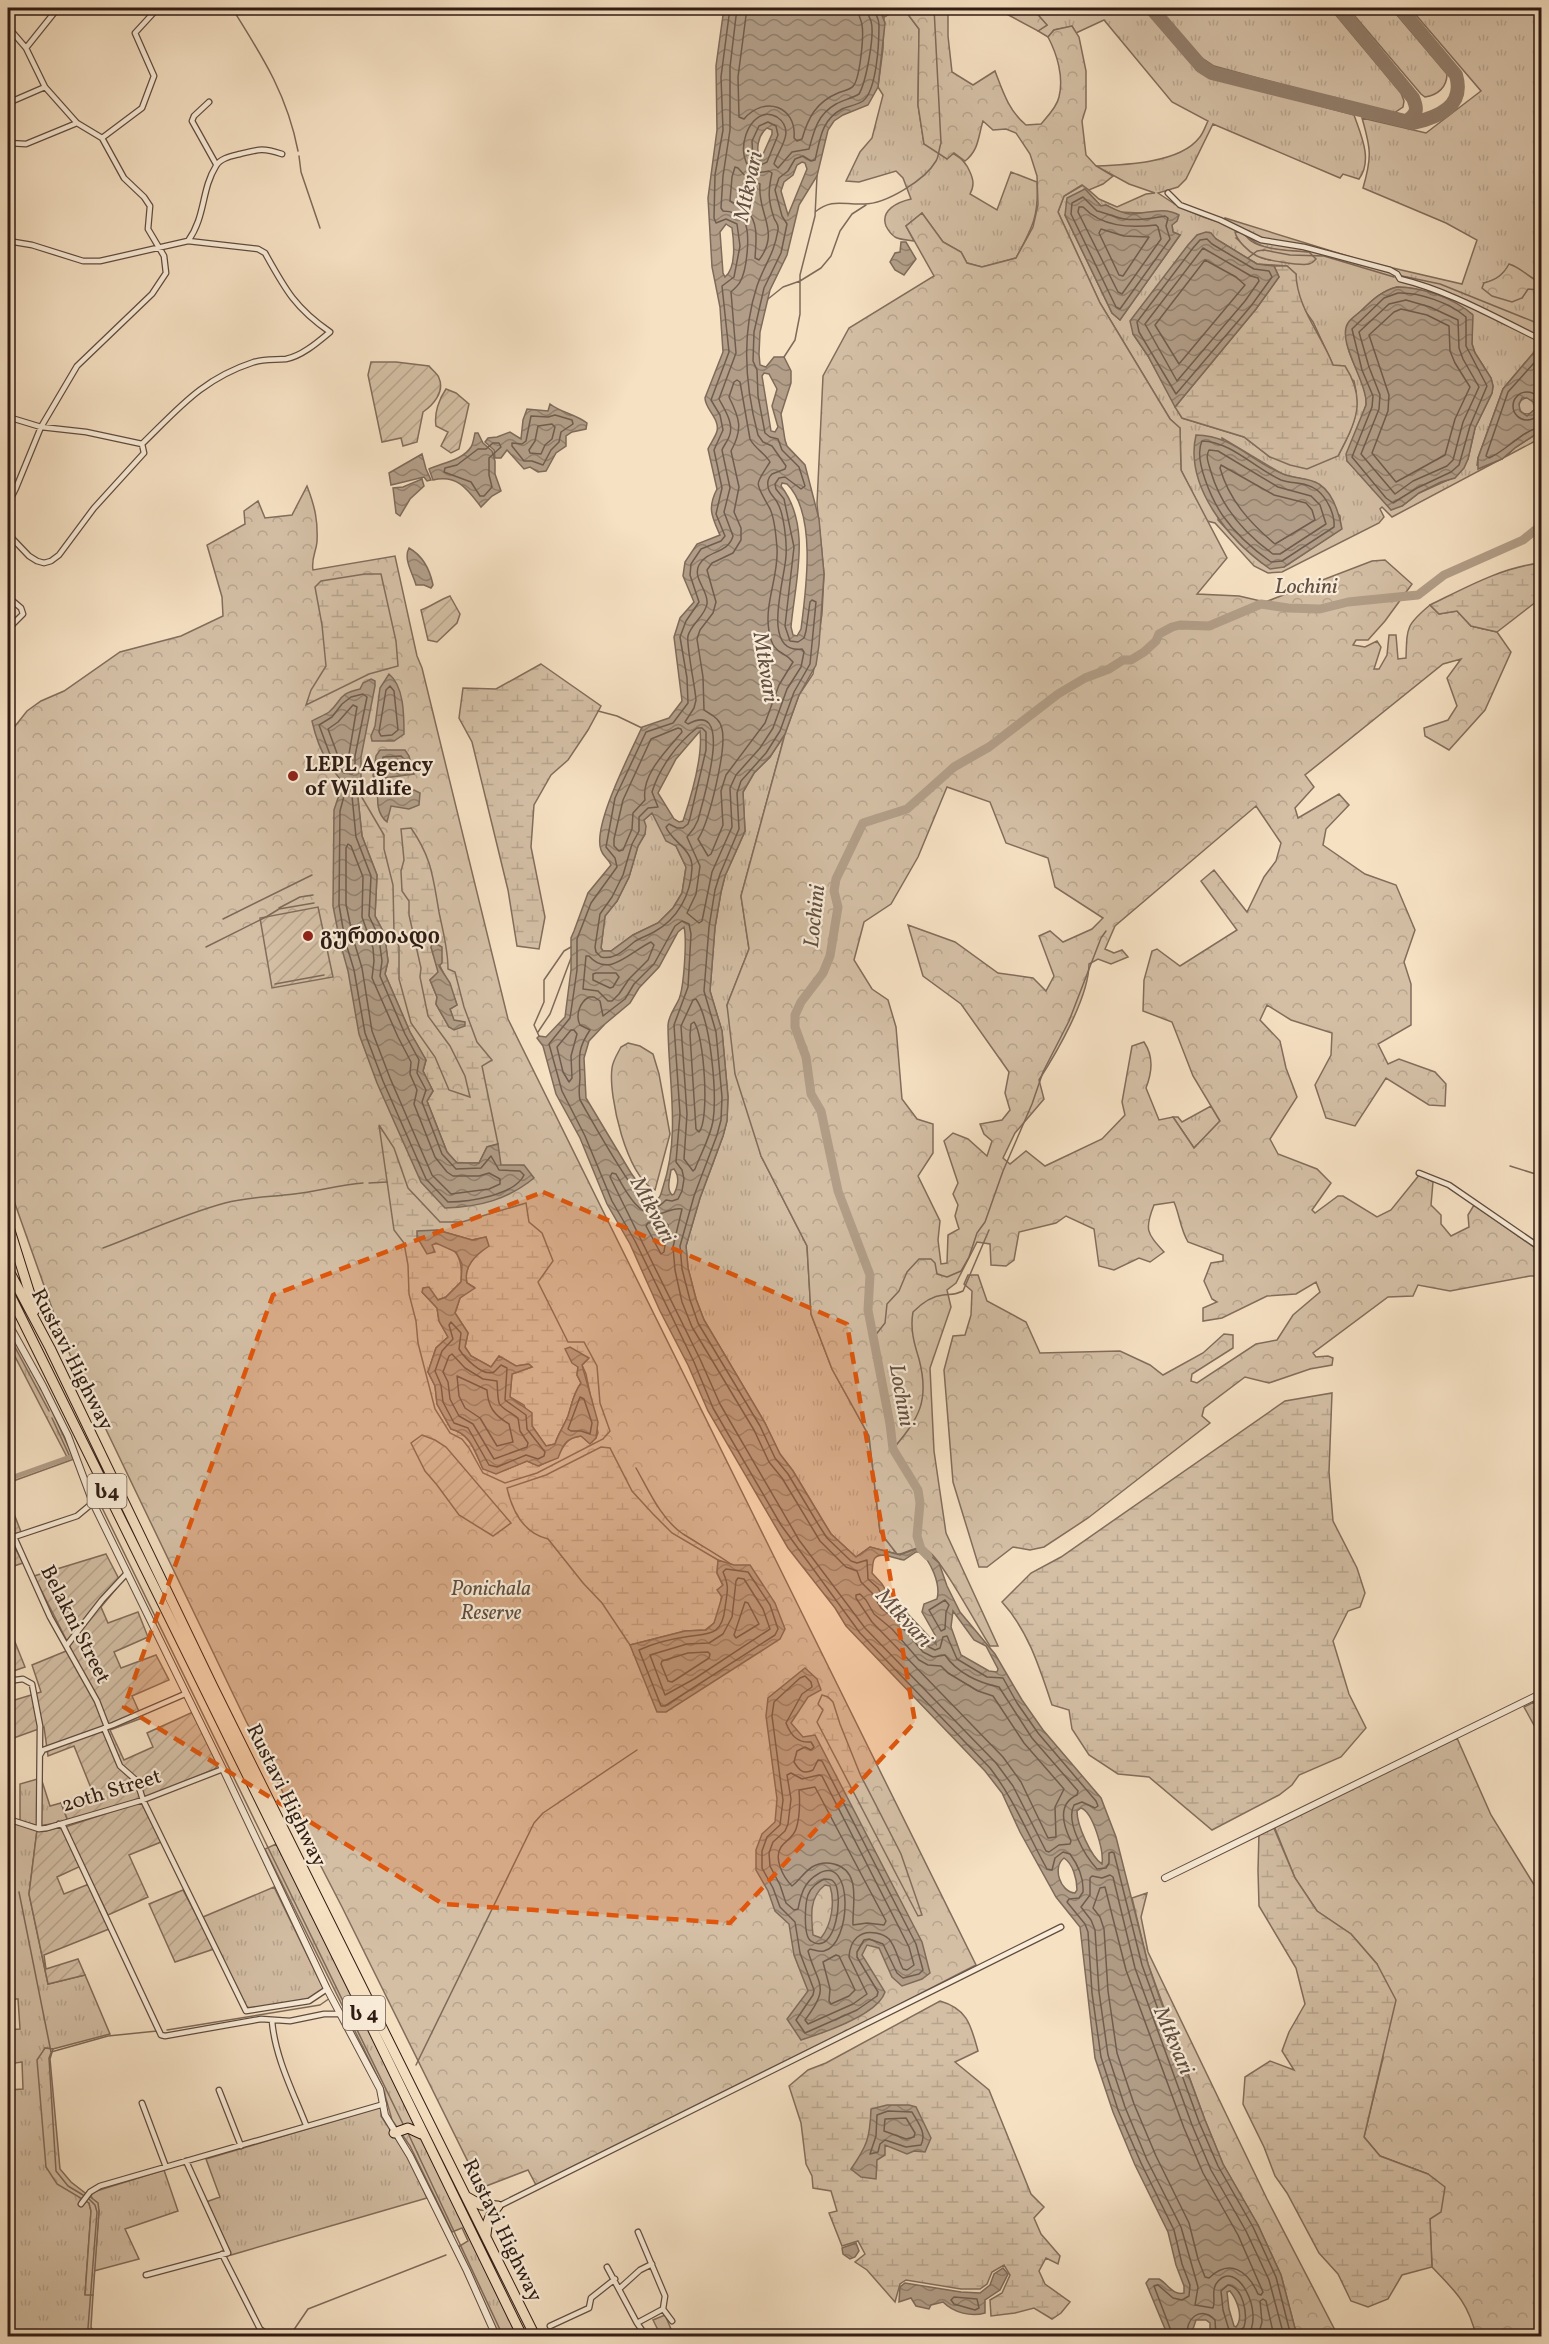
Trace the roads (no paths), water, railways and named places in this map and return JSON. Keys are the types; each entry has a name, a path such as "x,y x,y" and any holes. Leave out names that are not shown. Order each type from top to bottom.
{"highway":[{"path":"8,1224 27,1290 50,1348"},
{"name":"Rustavi Highway","path":"8,1269 50,1348 209,1689 411,2112 522,2337"},
{"name":"Rustavi Highway","path":"8,1291 536,2337"},
{"path":"8,1306 41,1357"},
{"path":"411,2112 401,2131 423,2136"},
{"path":"467,2197 481,2205 498,2206"},
{"path":"486,2235 488,2220 498,2206"}],"street":[{"path":"26,48 58,8"},
{"path":"102,138 142,108 154,76 135,33 158,8"},
{"path":"8,27 26,48 45,87 77,123 102,138 124,178 144,197 150,206 148,229 164,256 166,264 164,278 152,294 77,366 41,427 8,504"},
{"path":"8,103 45,87"},
{"path":"209,102 192,120 216,164"},
{"path":"8,143 26,144 77,123"},
{"path":"188,241 201,219 203,201 216,164 228,157 264,148 282,154"},
{"path":"1168,193 1180,205 1220,220 1261,240 1304,247 1390,270 1400,279 1456,299 1542,340"},
{"path":"8,241 32,245 83,261 99,261 188,241 258,249 265,253 296,305 308,317 330,332 287,359 270,358 253,362 199,389 142,444"},
{"path":"8,417 41,427 86,432 142,444"},
{"path":"8,534 28,556 44,563 51,561 59,555 94,508 144,453 142,444"},
{"path":"8,597 21,608 22,614 8,629"},
{"path":"1419,1173 1449,1185 1542,1249"},
{"path":"8,1323 44,1386 68,1436 93,1503 185,1694 224,1769 329,1991 380,2089 385,2115 401,2131 410,2156 462,2261 496,2337"},
{"path":"8,1539 77,1516 89,1506"},
{"name":"Belakni Street","path":"14,1537 50,1617 98,1701 120,1766 137,1780 143,1800 246,2011 309,2001 329,1991"},
{"path":"67,1646 102,1600 127,1573"},
{"path":"8,1681 23,1679 32,1684 40,1726 39,1829"},
{"path":"1165,1878 1542,1693"},
{"path":"39,1756 43,1750 185,1694"},
{"name":"20th Street","path":"8,1819 39,1829 143,1800 224,1769"},
{"path":"59,1824 63,1826 161,2035 261,2019 290,2021 324,2014 342,2014"},
{"path":"498,2206 1061,1927"},
{"path":"272,2021 273,2037 306,2125"},
{"path":"219,2090 241,2146"},
{"path":"142,2103 166,2167"},
{"path":"81,2204 90,2192 100,2186 384,2104"},
{"path":"146,2275 228,2253 186,2161"},
{"path":"638,2232 665,2296 663,2309 672,2321"},
{"path":"222,2254 260,2329 270,2337"},
{"path":"619,2289 640,2270 652,2264"},
{"path":"607,2267 615,2279 626,2306 646,2337"},
{"path":"550,2326 589,2308 591,2298 615,2279"},
{"path":"637,2324 663,2309"}],"water":[{"name":"Mtkvari","path":"724,8 879,8 885,23 878,87 868,105 843,115 834,121 828,130 817,176 799,205 787,255 770,290 760,332 760,365 766,367 774,357 784,357 791,371 791,383 781,414 785,440 787,446 805,465 819,519 824,574 819,645 816,665 799,695 785,734 770,757 754,773 743,792 745,831 725,876 721,892 715,927 710,991 722,1031 728,1097 727,1121 686,1246 688,1268 704,1320 765,1423 780,1454 793,1471 831,1534 856,1557 870,1547 900,1555 918,1548 923,1549 939,1563 960,1612 995,1654 1043,1730 1101,1798 1116,1837 1148,1964 1160,1999 1223,2164 1258,2225 1281,2275 1297,2336 1210,2336 1210,2323 1206,2320 1196,2320 1193,2329 1195,2336 1168,2336 1146,2283 1149,2279 1159,2279 1177,2293 1184,2293 1184,2286 1168,2232 1135,2165 1113,2112 1095,2058 1080,1927 1056,1897 1020,1832 1002,1793 985,1771 846,1626 835,1608 788,1548 708,1411 630,1244 607,1204 580,1138 556,1094 543,1046 537,1038 546,1037 565,1017 571,970 571,938 588,893 611,865 601,850 600,839 607,807 622,771 642,727 669,718 682,701 674,637 680,618 694,602 683,576 685,562 697,544 720,535 711,507 717,489 708,449 717,427 705,398 723,352 720,307 712,267 708,198 717,130 716,66","holes":["767,128 772,130 760,161 759,139","805,163 807,169 788,215 781,191 784,182 793,175 797,165","726,224 732,228 734,247 731,268 725,277 720,232","764,373 769,374 777,389 772,406 778,427 775,432 771,431 762,376","782,483 787,484 796,497 803,514 806,533 807,574 801,629 797,636 793,635 791,627 799,554 796,518 781,486","700,731 696,776 683,821 679,822 674,819 658,793 676,759","652,813 666,841 676,846 686,867 682,893 673,908 658,923 633,935 611,951 603,951 601,948 605,916 617,901 629,877 638,846 645,834 644,820","684,927 685,952 682,984 679,999 668,1025 672,1106 671,1146 661,1194 654,1201 650,1200 631,1173 586,1098 584,1058 589,1041 630,1003 639,988 659,967 678,932","674,1169 678,1182 674,1194 670,1193 671,1170","919,1552 931,1567 938,1587 937,1599 924,1604 922,1612 935,1635 936,1644 891,1599 872,1573 873,1561 877,1556 884,1555 904,1560","953,1611 974,1640 986,1646 998,1669 997,1672 989,1671 961,1655 951,1627","1081,1808 1090,1817 1097,1833 1102,1864 1089,1848 1079,1824 1077,1811","1064,1858 1074,1872 1077,1886 1075,1893 1065,1888 1058,1873 1060,1862","1230,2291 1239,2314 1238,2323 1236,2327 1227,2292"]},
{"path":"1085,189 1101,206 1106,205 1124,213 1167,211 1179,215 1177,221 1172,225 1173,232 1180,235 1120,320 1112,313 1065,215 1067,198"},
{"path":"1211,233 1216,239 1257,264 1274,266 1279,277 1256,309 1175,407 1148,356 1133,334 1130,321 1188,245 1197,235"},
{"path":"901,242 906,242 916,259 904,275 895,270 890,262 895,253 900,252"},
{"path":"1397,287 1417,289 1437,295 1457,303 1473,315 1472,344 1493,386 1492,393 1475,428 1464,468 1455,478 1419,493 1402,506 1391,510 1347,461 1346,454 1366,405 1345,331 1349,321 1374,299"},
{"path":"1541,347 1541,431 1502,459 1478,469 1478,458 1503,389","holes":["1522,398 1533,402 1535,409 1527,416 1520,411 1519,404"]},
{"path":"550,404 587,423 586,429 566,436 566,446 556,453 546,471 538,472 530,467 524,469 507,450 501,458 495,458 494,450 485,442 488,438 510,432 521,439 527,409 548,411"},
{"path":"475,433 478,433 483,443 492,451 495,474 501,491 481,507 462,485 449,479 433,480 429,469 463,455 471,447"},
{"path":"1196,435 1220,439 1283,474 1319,484 1332,498 1342,529 1284,567 1270,569 1240,544 1213,511 1197,474 1194,455"},
{"path":"422,454 431,480 427,481 424,477 391,485 389,473"},
{"path":"422,479 424,486 410,499 400,516 396,513 393,488 403,487"},
{"path":"409,548 418,555 428,569 433,585 431,588 416,585 407,557"},
{"path":"389,674 394,679 400,693 404,734 394,741 372,741 380,688"},
{"path":"371,679 375,681 375,686 361,757 361,778 356,781 340,779 322,752 312,721 329,712 344,695 360,689 363,683"},
{"path":"380,750 405,750 414,774 376,779 373,776 376,756"},
{"path":"342,786 357,789 362,836 377,875 375,916 384,933 388,961 385,974 410,1032 426,1060 423,1071 433,1091 427,1101 447,1152 457,1163 479,1163 487,1147 498,1144 501,1165 524,1165 534,1178 503,1197 481,1204 445,1208 421,1182 377,1083 359,1034 333,906 334,810"},
{"path":"378,790 414,790 420,793 419,805 409,809 391,806 387,822 379,812"},
{"path":"433,942 442,947 442,963 439,966 450,983 457,1005 450,1009 454,1020 465,1022 465,1026 454,1030 449,1027 436,1004 437,997 430,980 438,972 431,947"},
{"path":"437,1230 472,1240 486,1237 489,1246 475,1257 467,1271 467,1283 475,1288 460,1298 455,1313 468,1333 465,1347 471,1356 491,1367 499,1356 516,1366 529,1364 532,1367 512,1374 510,1397 532,1413 532,1426 546,1446 555,1444 581,1383 577,1375 578,1367 572,1363 565,1349 570,1347 589,1358 582,1365 598,1422 596,1438 590,1444 581,1436 572,1438 566,1443 558,1458 538,1466 527,1461 496,1474 483,1469 468,1439 458,1431 451,1429 437,1404 435,1386 428,1372 436,1348 448,1337 439,1321 437,1308 422,1292 423,1288 429,1287 438,1300 446,1297 461,1282 462,1264 456,1252 436,1243 432,1245 435,1252 427,1254 417,1237 417,1231"},
{"path":"718,1560 734,1565 750,1565 775,1603 785,1629 780,1639 666,1712 657,1712 630,1645 685,1631 706,1630 714,1623 722,1597 717,1590 723,1585 717,1573"},
{"path":"805,1668 817,1679 821,1690 808,1697 791,1723 803,1737 815,1735 922,1942 930,1973 922,1979 902,1986 892,1977 879,1948 867,1945 862,1955 885,1992 880,2000 872,2008 849,2022 801,2040 787,2019 808,1991 794,1955 789,1924 775,1911 768,1891 756,1870 756,1850 762,1834 775,1822 777,1799 766,1716 768,1698","holes":["825,1885 830,1886 832,1913 821,1938 813,1935 812,1907 820,1890"]},
{"path":"887,2105 916,2107 931,2138 925,2152 914,2151 907,2154 885,2145 885,2155 877,2160 876,2179 861,2177 851,2169 867,2141 871,2109"},
{"path":"856,2243 859,2251 855,2257 850,2259 843,2254 842,2248"},
{"path":"1003,2268 1008,2274 1000,2290 985,2300 985,2313 974,2315 963,2313 943,2302 931,2305 929,2309 916,2306 911,2298 899,2302 900,2287 905,2283 980,2293 990,2285 994,2274"}],"waterway":[{"path":"232,8 263,59 280,93 298,151"},
{"path":"815,212 832,204 864,204 883,200 914,183 936,161 941,143 934,8"},
{"path":"299,156 301,172 320,228"},
{"path":"784,357 795,340 800,314 800,275 815,216 817,176"},
{"path":"768,299 783,287 800,281 821,268 831,256 840,231 852,214 866,205"},
{"path":"1248,258 1257,251 1264,250 1290,255 1324,256 1394,277"},
{"path":"1402,276 1440,284 1542,325"},
{"name":"Lochini","path":"928,1556 921,1549 917,1536 920,1503 918,1490 893,1449 868,1310 870,1275 838,1191 821,1111 811,1094 806,1057 795,1027 795,1015 801,1002 823,973 830,956 838,907 834,891 836,879 863,823 907,809 954,767 989,747 1058,694 1123,660 1131,660 1156,641 1159,634 1172,627 1209,626 1261,604 1320,609 1348,602 1418,595 1444,575 1523,540 1542,522"},
{"path":"598,711 617,716 642,728"},
{"path":"223,919 312,875"},
{"path":"279,908 300,897 313,895"},
{"path":"206,947 279,909 314,903"},
{"path":"874,1337 885,1323 887,1304 899,1291 907,1272 919,1259 931,1259 935,1263 937,1274 947,1277 961,1271 969,1257 977,1233 985,1222 1043,1072 1069,1021 1101,938 1106,931"},
{"path":"539,1036 534,1025 544,1002 544,980 564,951 571,947"},
{"path":"538,1032 550,1014 571,958"},
{"path":"275,984 324,975"},
{"path":"1510,1166 1542,1176"},
{"path":"369,1183 387,1182"},
{"path":"103,1248 179,1218 225,1203 363,1183"},
{"path":"893,1449 916,1418 922,1398 922,1374 912,1330 913,1312 934,1297 963,1291 989,1230"},
{"path":"8,1334 49,1411"},
{"path":"52,1418 70,1457"},
{"path":"8,1479 70,1457"},
{"path":"636,1468 668,1521 683,1534 731,1564"},
{"path":"89,1481 403,2124"},
{"path":"416,2065 534,1823 543,1813 637,1750"},
{"path":"19,1892 51,2052 108,2036 157,2031"},
{"path":"167,2030 320,2005 330,1998"},
{"path":"51,2053 49,2058 56,2171 68,2186 83,2195"},
{"path":"407,2131 503,2336"},
{"path":"88,2198 95,2205 97,2212 88,2328 92,2336"},
{"path":"291,2334 308,2309 446,2255"}],"place":[{"name":"LEPL Agency of Wildlife","path":"293,776"},
{"name":"გურთიადი","path":"308,936"}],"park label":[{"name":"Ponichala Reserve","path":"491,1600"}]}
